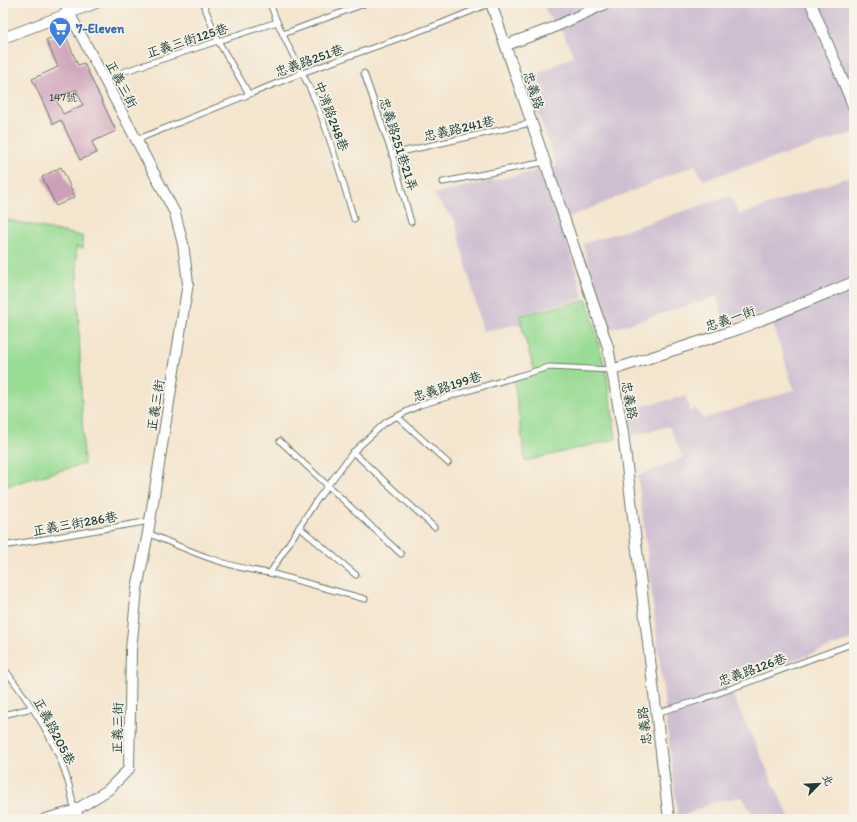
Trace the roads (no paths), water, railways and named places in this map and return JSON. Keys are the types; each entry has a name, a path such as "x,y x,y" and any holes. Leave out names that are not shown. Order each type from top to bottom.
{"street":[{"name":"正義三街","path":"45,819 77,815 108,790 129,769 131,745 131,650 138,589 188,283 183,244 175,213 64,3"},
{"path":"3,38 96,3"},
{"name":"忠義路","path":"491,3 608,347 623,433 669,819"},
{"path":"506,45 550,29 607,3"},
{"path":"811,3 854,108"},
{"name":"忠義一街","path":"612,370 734,331 854,282"}],"lane":[{"path":"203,3 218,41 248,94"},
{"name":"中清路248巷","path":"270,3 277,22 315,100 333,149 354,219"},
{"path":"283,34 367,3"},
{"name":"忠義路251巷","path":"136,140 302,73 420,31 491,3"},
{"name":"正義三街125巷","path":"104,78 277,22"},
{"name":"忠義路251巷21弄","path":"364,73 392,154 411,222"},
{"name":"忠義路241巷","path":"392,154 532,123"},
{"path":"442,182 545,162"},
{"name":"忠義路199巷","path":"270,573 299,527 353,452 386,422 420,405 549,367 612,370"},
{"path":"398,417 448,463"},
{"path":"280,441 401,554"},
{"path":"353,452 434,527"},
{"name":"正義三街286巷","path":"3,546 150,521"},
{"path":"299,527 356,575"},
{"path":"148,533 190,551 258,572 270,573 365,599"},
{"name":"忠義路126巷","path":"656,713 700,700 854,643"},
{"name":"正義路205巷","path":"3,667 32,708 58,754 72,790 77,815"},
{"path":"3,715 32,708"}],"place":[{"name":"7-Eleven","path":"60,48"}]}
